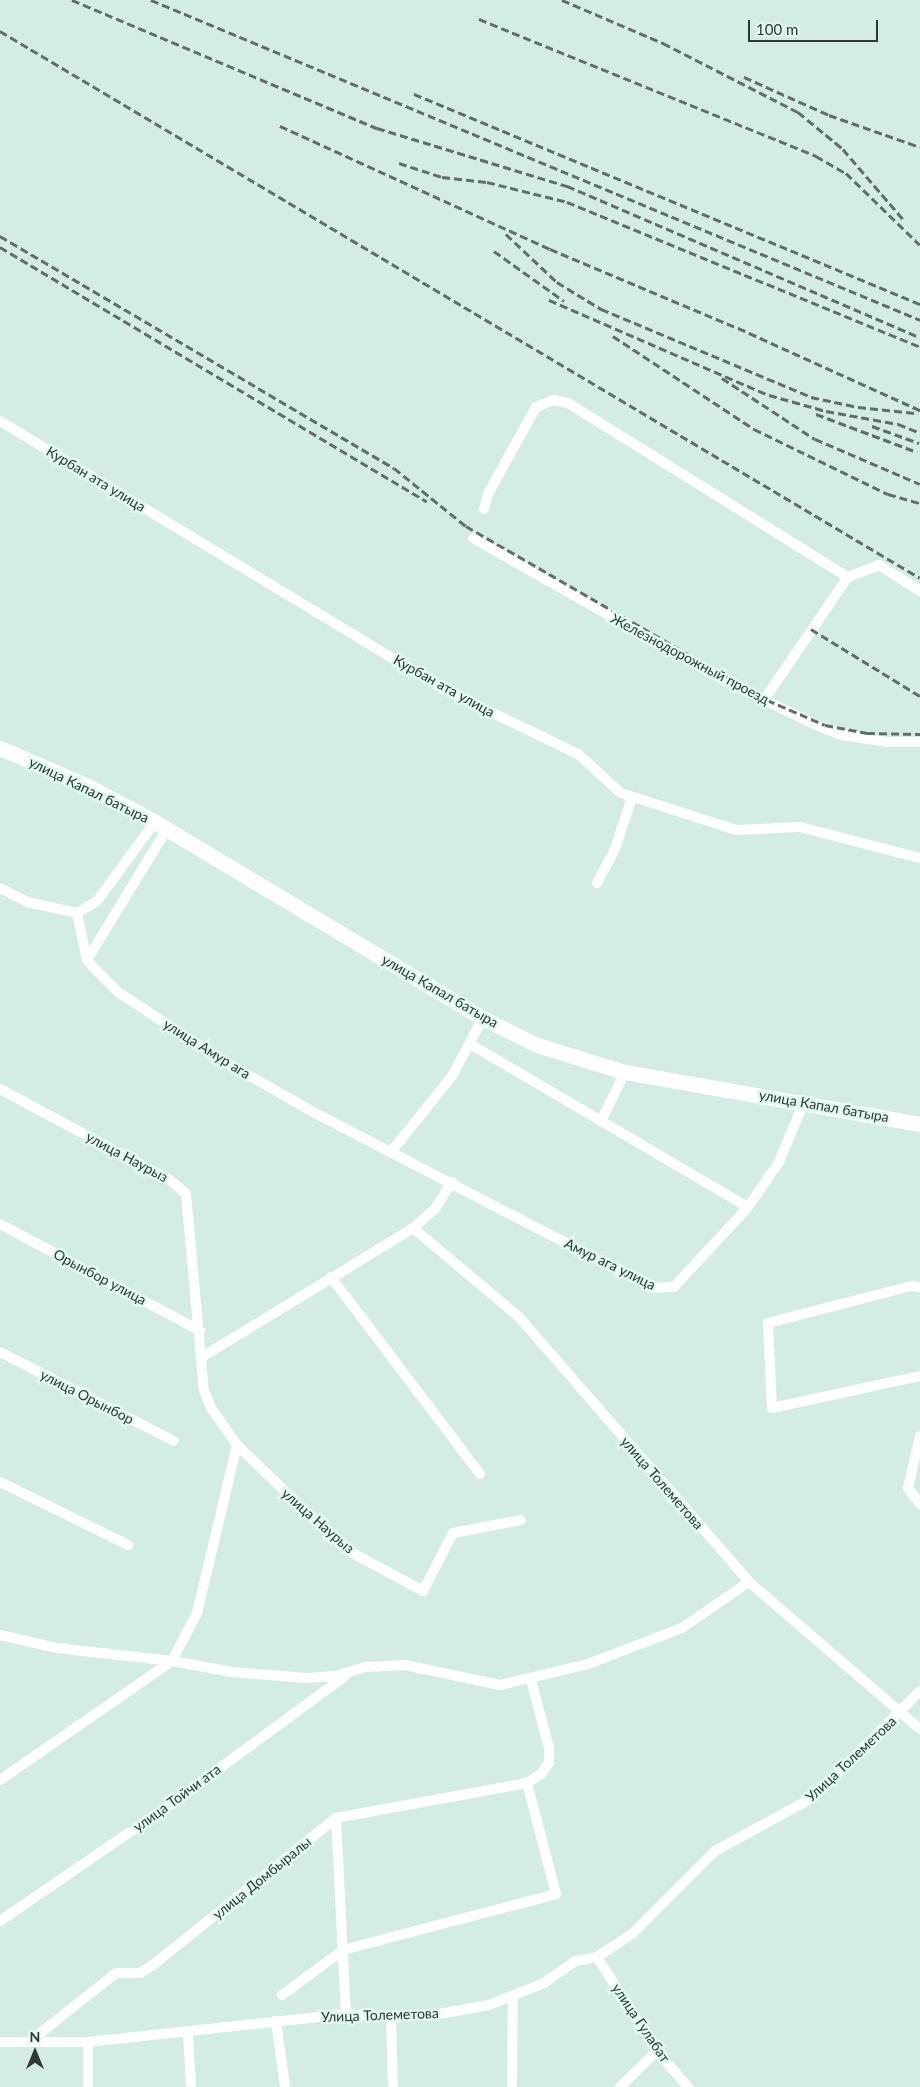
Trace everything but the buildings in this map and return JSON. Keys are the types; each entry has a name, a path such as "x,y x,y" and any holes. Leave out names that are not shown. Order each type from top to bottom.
{"main road":[{"name":"улица Капал батыра","path":"0,748 88,786 161,825 483,1018 566,1056 625,1072 804,1102 920,1124"}],"street":[{"path":"484,509 488,494 536,407 553,400 568,403 848,577"},
{"name":"Курбан ата улица","path":"0,421 445,690 578,754 621,793 736,830 800,827 920,858"},
{"name":"Железнодорожный проезд","path":"473,538 764,700 842,735 888,742 920,742"},
{"path":"764,700 848,577 879,565 920,591"},
{"path":"597,883 615,849 632,797"},
{"path":"0,888 27,902 77,913 97,901 161,825"},
{"path":"87,960 161,825"},
{"path":"77,913 87,960"},
{"name":"улица Амур ага","path":"87,960 118,992 220,1059 391,1152 452,1182"},
{"path":"391,1152 452,1076 483,1018"},
{"path":"470,1044 748,1207"},
{"path":"601,1121 625,1072"},
{"name":"улица Наурыз","path":"0,1089 170,1180 186,1194 204,1390 211,1408 237,1445 345,1549 419,1590 426,1588 453,1533 521,1520"},
{"name":"Амур ага улица","path":"452,1182 652,1288 662,1290 674,1287 693,1269 748,1207 779,1162 804,1102"},
{"path":"202,1357 412,1228 435,1209 452,1182"},
{"name":"Орынбор улица","path":"0,1224 200,1331"},
{"name":"улица Толеметова","path":"412,1228 519,1317 749,1582 920,1729"},
{"path":"331,1277 480,1474"},
{"path":"920,1287 912,1286 768,1323 772,1408 920,1376"},
{"name":"улица Орынбор","path":"0,1352 174,1441"},
{"path":"920,1436 908,1488 920,1504"},
{"path":"0,1780 172,1661 197,1612 237,1445"},
{"path":"0,1482 128,1545"},
{"path":"0,1635 57,1648 172,1661 232,1672 306,1678 405,1665 474,1682 500,1685 531,1680 588,1664 682,1628 749,1582"},
{"name":"улица Тойчи ата","path":"0,1921 175,1801 352,1671"},
{"path":"282,1995 343,1950 556,1894 527,1783 541,1774 548,1763 548,1748 531,1680"},
{"name":"Улица Толеметова","path":"0,2042 88,2042 188,2033 346,2014 391,2017 440,2014 488,2005 512,1996 544,1983 575,1961 596,1957 632,1934 715,1851 814,1797 901,1713 920,1692"},
{"name":"улица Домбыралы","path":"29,2042 116,1973 140,1973 153,1965 336,1818 527,1783"},
{"path":"336,1818 346,2014"},
{"name":"улица Гулабат","path":"596,1957 657,2051 688,2087"},
{"path":"512,1996 512,2087"},
{"path":"391,2017 394,2087"},
{"path":"276,2021 285,2087"},
{"path":"188,2033 191,2087"},
{"path":"88,2042 88,2087"},
{"path":"620,2087 657,2051"}],"railway":[{"path":"72,0 377,128 567,186 920,337"},
{"path":"151,0 920,320"},
{"path":"562,0 663,43 798,112 843,149 903,219"},
{"path":"479,19 816,156 846,173 920,245"},
{"path":"0,31 920,578"},
{"path":"744,77 829,115 920,147"},
{"path":"414,94 920,304"},
{"path":"280,126 550,249 738,328 920,410"},
{"path":"399,163 442,177 487,182 567,202 920,347"},
{"path":"506,234 557,282 601,309 811,397 858,407 915,413"},
{"path":"0,236 394,468 466,526 767,700 825,725 867,733 920,734"},
{"path":"0,247 427,502"},
{"path":"494,251 564,301"},
{"path":"549,300 769,395 826,411 898,424 920,433"},
{"path":"613,336 754,429 888,494 920,503"},
{"path":"722,378 815,439 920,484"},
{"path":"816,414 917,452"},
{"path":"872,426 919,443"},
{"path":"811,629 920,696"}]}
